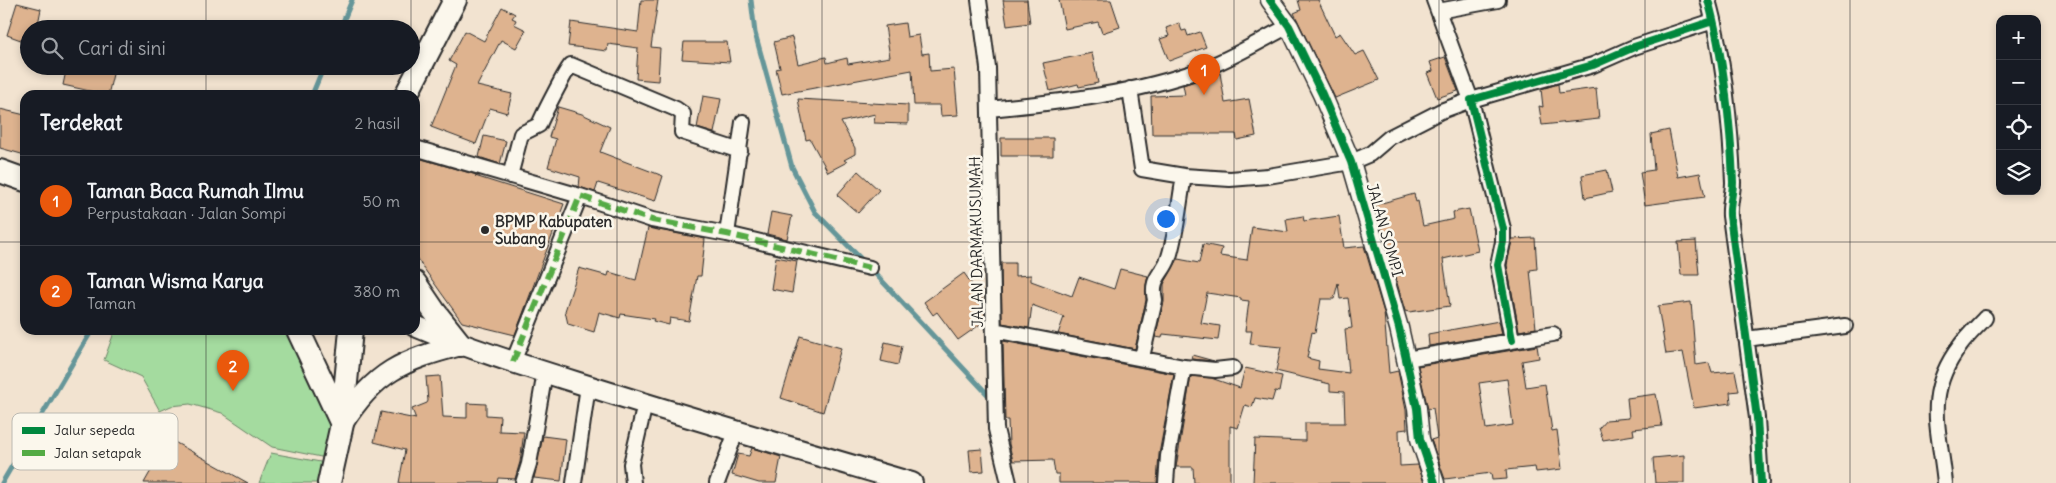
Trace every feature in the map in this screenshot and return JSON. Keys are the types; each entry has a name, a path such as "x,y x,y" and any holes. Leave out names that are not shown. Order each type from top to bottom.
{"main road":[{"path":"420,68 455,0"},
{"path":"409,90 416,75"},
{"path":"0,171 20,178"},
{"path":"420,290 461,345"},
{"path":"420,328 461,345 588,386 736,432 912,483"},
{"path":"300,335 342,424"},
{"path":"329,483 342,424 351,335"},
{"path":"342,424 355,402 371,384 422,355 461,345"}],"street":[{"name":"JALAN DARMAKUSUMAH","path":"979,0 988,68 996,429 1009,483"},
{"name":"JALAN SOMPI","path":"1270,0 1289,26 1322,94 1351,162 1406,359 1417,408 1420,439 1435,483"},
{"path":"1498,0 1436,5 1471,100 1503,229 1503,242 1498,265 1512,340"},
{"path":"1708,0 1724,88 1733,184 1729,202 1730,216 1742,288 1761,483"},
{"path":"1130,89 1142,169 1184,176 1230,179 1268,176 1351,162 1370,154 1398,133 1441,111 1471,100 1593,65 1634,47 1713,21"},
{"path":"989,109 1055,102 1130,89 1203,69 1289,26"},
{"path":"510,176 521,134 539,125 546,105 555,96 566,68 570,65 676,109 682,114 682,132 740,151"},
{"path":"727,234 743,122"},
{"path":"420,149 580,196 652,220 727,234 870,268"},
{"path":"1142,357 1155,300 1153,294 1156,278 1169,257 1184,176"},
{"path":"513,362 580,196"},
{"path":"1945,483 1938,446 1936,412 1938,388 1960,347 1985,318"},
{"path":"1746,339 1845,326"},
{"path":"994,330 1142,357 1184,367 1216,370 1233,368"},
{"path":"1406,359 1553,334"},
{"path":"1166,483 1168,456 1184,367"},
{"path":"523,483 529,464 545,372"},
{"path":"574,483 588,386"},
{"path":"633,483 631,464 646,404"},
{"path":"717,483 736,432"}],"green space":[{"path":"113,335 290,335 333,424 326,458 272,447 222,413 190,404 171,406 160,411 141,377 104,360"},
{"path":"271,453 326,463 322,483 259,483"}],"building":[{"path":"641,0 658,0 651,47 660,48 658,81 636,79 638,48 608,44 607,51 568,46 571,22 638,32"},
{"path":"1003,0 1027,0 1030,23 1007,26"},
{"path":"1059,0 1111,0 1120,27 1102,33 1098,22 1065,29"},
{"path":"1298,0 1318,0 1335,36 1340,33 1355,55 1364,51 1379,80 1335,98 1294,13 1301,10"},
{"path":"17,3 41,9 39,20 20,20 20,40 7,35"},
{"path":"502,7 515,14 512,18 516,20 514,24 526,30 516,48 501,40 477,86 512,94 507,113 490,108 476,144 431,127 456,65 449,61 465,31 484,41"},
{"path":"905,23 907,37 919,35 922,54 929,53 930,71 954,69 958,115 941,116 940,105 914,105 912,70 782,94 776,69 780,68 774,42 792,37 798,64 826,57 827,63 847,58 848,64 890,57 885,26"},
{"path":"1179,23 1182,31 1186,30 1188,36 1200,32 1206,47 1169,61 1160,39 1169,36 1166,28"},
{"path":"684,42 727,42 730,62 682,59"},
{"path":"1092,53 1098,83 1079,87 1078,84 1050,91 1043,63"},
{"path":"1445,57 1458,91 1437,98 1427,73 1433,71 1430,62"},
{"path":"1220,73 1225,103 1249,99 1256,136 1237,140 1236,134 1152,134 1151,96 1185,95 1183,85"},
{"path":"65,75 113,75 109,90 86,90 63,85"},
{"path":"1558,84 1559,93 1596,88 1599,119 1542,125 1539,106 1543,107 1541,89"},
{"path":"703,96 721,99 714,133 697,128"},
{"path":"798,99 908,105 908,124 874,123 875,114 841,122 855,148 855,154 844,160 847,162 828,172 810,139 806,140"},
{"path":"558,107 582,114 610,127 600,152 663,176 655,201 598,183 595,192 579,187 580,177 548,167 556,139 549,137"},
{"path":"0,109 20,114 20,154 0,148"},
{"path":"1669,130 1678,177 1700,173 1705,197 1645,205 1640,172 1654,170 1651,134"},
{"path":"484,136 506,141 500,164 479,157"},
{"path":"1001,138 1053,138 1053,156 1001,156"},
{"name":"BPMP Kabupaten Subang","path":"420,158 564,204 515,335 462,322 420,263"},
{"path":"1607,170 1612,192 1585,198 1582,175"},
{"path":"858,171 879,190 858,213 837,195"},
{"path":"1414,194 1416,202 1418,201 1423,226 1454,219 1453,212 1469,209 1478,251 1443,259 1450,306 1409,312 1405,311 1375,205"},
{"path":"771,212 792,216 787,239 767,234"},
{"path":"1303,216 1304,221 1339,216 1344,248 1364,246 1384,313 1389,373 1398,371 1406,410 1407,429 1399,430 1400,466 1418,465 1424,483 1253,483 1255,439 1305,441 1305,423 1345,423 1344,392 1330,391 1330,384 1276,371 1281,347 1250,344 1252,331 1245,331 1249,301 1241,300 1241,298 1207,293 1201,323 1220,326 1218,340 1163,334 1162,338 1155,337 1164,302 1164,284 1178,259 1199,263 1203,244 1222,248 1220,256 1247,260 1252,227 1288,232 1286,219","holes":["1338,283 1340,299 1348,298 1352,328 1345,329 1349,373 1318,369 1319,361 1307,358 1312,332 1315,333 1321,299 1334,299"]},
{"path":"648,228 705,239 701,276 697,276 689,321 670,318 669,325 653,321 654,319 621,314 620,318 599,312 594,332 568,324 565,311 579,268 608,276 609,272 636,280"},
{"path":"1535,238 1537,269 1530,270 1536,328 1519,331 1507,265 1512,239"},
{"path":"1696,241 1699,275 1681,275 1678,242"},
{"path":"776,257 797,261 792,293 771,289"},
{"path":"1001,263 1015,263 1015,276 1031,275 1031,281 1072,296 1079,277 1114,289 1120,269 1148,276 1146,300 1135,349 1058,334 1064,317 1032,305 1029,328 1002,323"},
{"path":"964,273 984,301 985,321 958,340 937,312 933,315 924,302"},
{"path":"1691,302 1696,365 1709,363 1712,373 1735,371 1739,391 1730,392 1731,403 1694,408 1683,352 1666,354 1658,306"},
{"path":"1499,321 1502,334 1429,346 1428,334"},
{"path":"800,336 841,348 823,412 781,398"},
{"path":"1003,341 1174,374 1159,454 1157,483 1059,483 1059,474 1055,474 1053,460 1013,461 1009,444 1008,420 1005,420"},
{"path":"885,342 902,346 898,365 881,361"},
{"path":"1537,346 1539,358 1522,361 1526,387 1545,384 1552,431 1557,430 1562,469 1536,472 1535,467 1506,470 1507,479 1492,480 1491,473 1445,479 1431,440 1437,438 1433,408 1428,409 1418,366","holes":["1507,379 1513,425 1486,429 1479,383"]},
{"path":"1192,355 1214,361 1191,359"},
{"path":"1245,368 1282,376 1279,392 1275,391 1272,401 1255,398 1252,407 1245,405 1238,428 1230,426 1230,483 1194,483 1193,467 1176,467 1191,376 1211,378 1240,388"},
{"path":"440,376 443,417 467,418 467,403 486,404 486,415 500,416 499,431 524,432 520,462 515,479 498,478 497,483 399,483 405,450 374,442 381,412 416,419 412,409 428,401 426,377"},
{"path":"1656,394 1662,426 1633,429 1634,435 1603,440 1599,428 1606,420 1629,418 1627,398"},
{"path":"543,436 566,439 561,481 534,478"},
{"path":"178,444 248,483 144,483 151,470 178,470"},
{"path":"752,448 781,457 776,483 759,483 732,475 738,454 749,456"},
{"path":"982,449 984,471 971,472 969,450"},
{"path":"1684,455 1684,483 1655,483 1653,458"}],"waterway":[{"path":"344,20 352,0"},
{"path":"751,0 755,33 792,167 815,212 865,263"},
{"path":"314,90 320,75"},
{"path":"871,269 991,398"},
{"path":"43,413 89,335"},
{"path":"2,483 12,466"}],"marked path":[{"path":"513,362 580,196 652,220 727,234 870,268"}],"cycle path":[{"path":"1270,0 1289,26 1322,94 1351,162 1399,328 1417,408 1420,439 1435,483"},
{"path":"1708,0 1718,43 1728,114 1733,182 1730,216 1757,418 1761,483"},
{"path":"1512,340 1498,265 1503,242 1503,229 1471,100 1593,65 1634,47 1713,21"}],"place":[{"name":"Taman Baca Rumah Ilmu","path":"1204,95"},
{"name":"BPMP Kabupaten Subang","path":"485,230"},
{"name":"Taman Wisma Karya","path":"233,391"}]}
